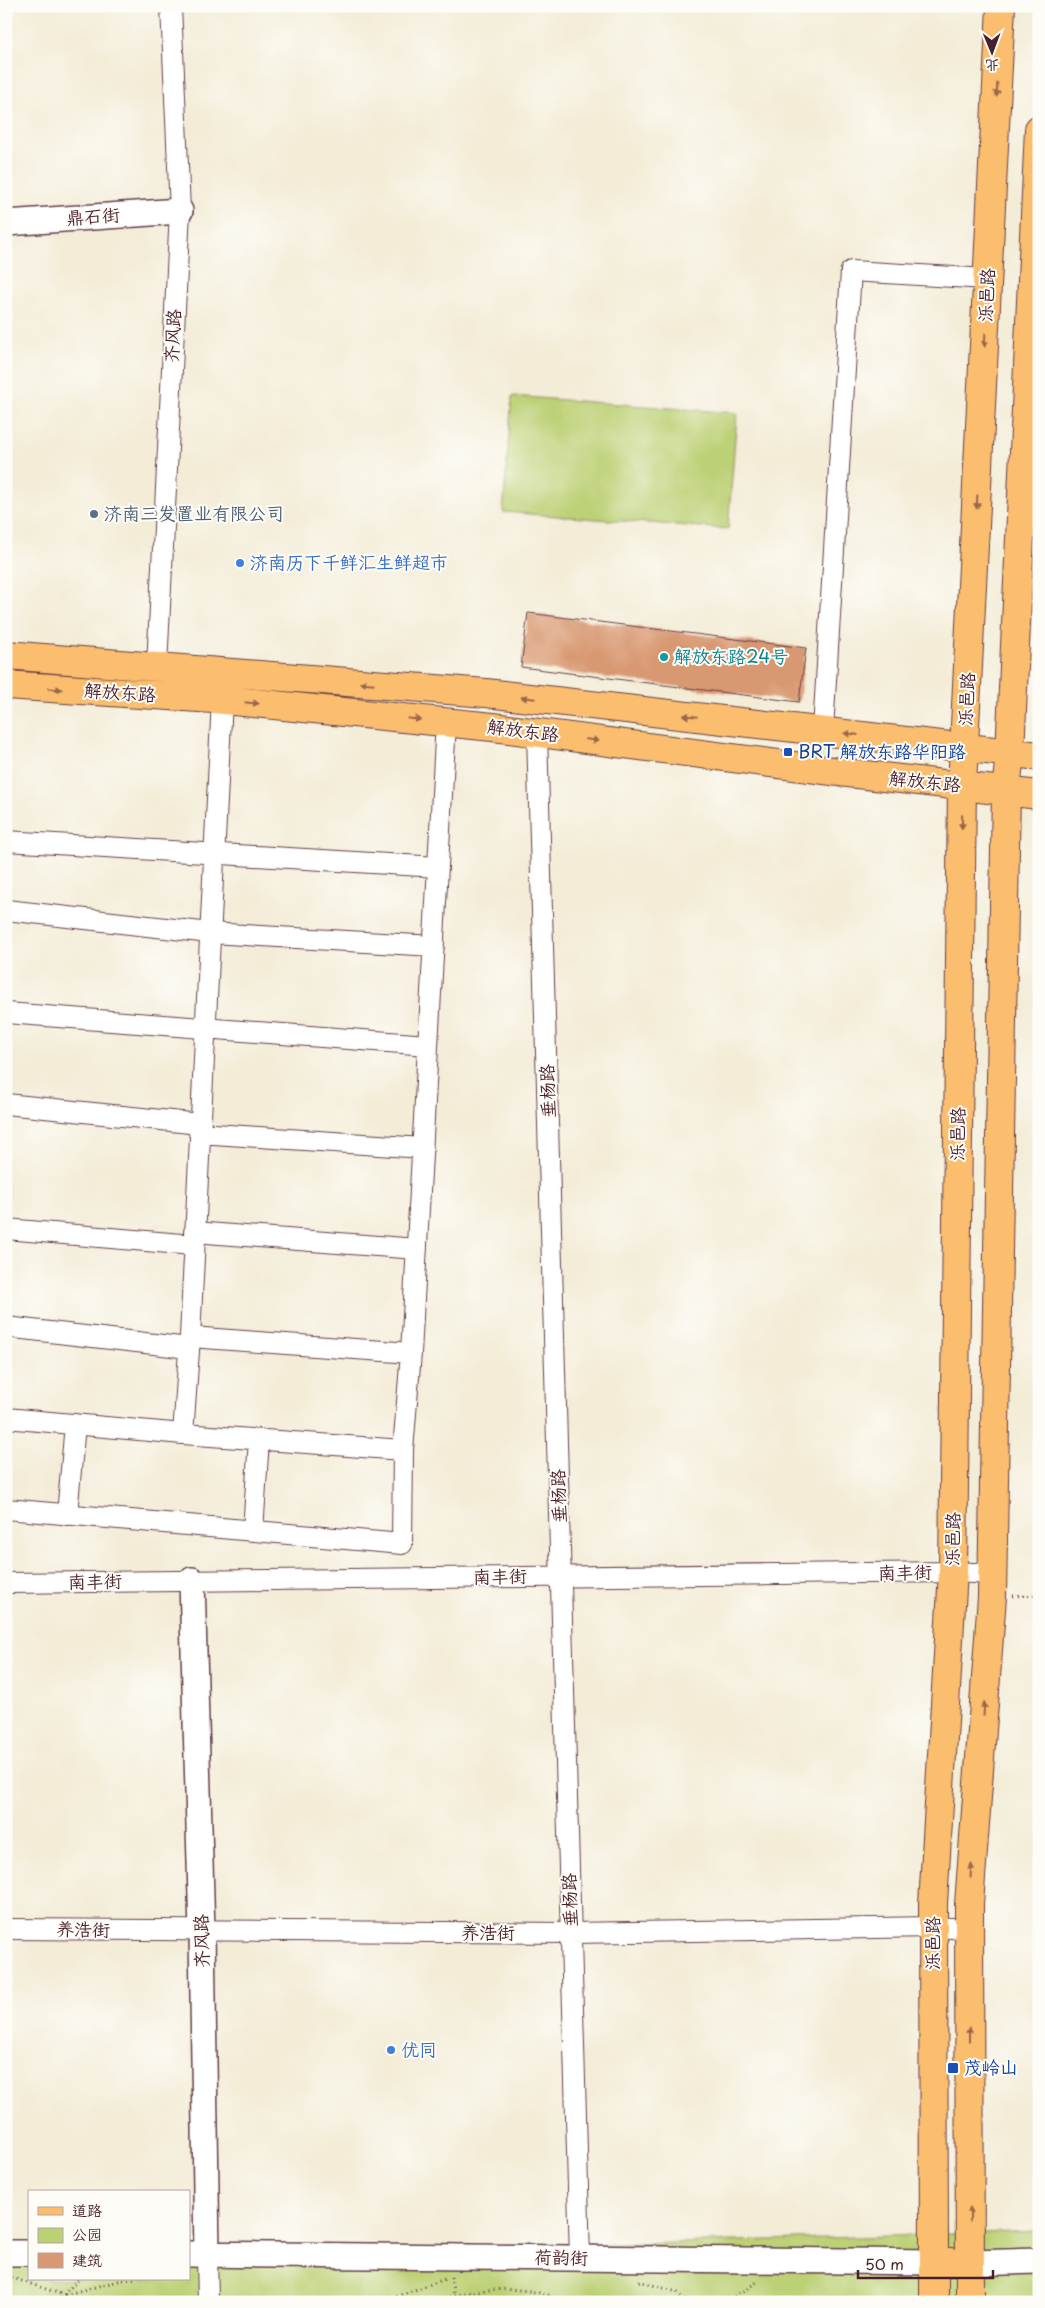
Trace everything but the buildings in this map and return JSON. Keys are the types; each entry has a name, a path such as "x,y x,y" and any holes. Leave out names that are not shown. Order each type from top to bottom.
{"main road":[{"name":"泺邑路","path":"934,2302 933,1927 953,1572 962,786 1001,6"},
{"name":"泺邑路","path":"970,2302 969,1904 993,1574 1006,791 1010,753 1039,129"},
{"name":"解放东路","path":"6,655 486,693 1039,756"},
{"name":"解放东路","path":"6,685 222,700 446,722 1039,795"},
{"path":"934,2262 970,2262"}],"street":[{"name":"齐风路","path":"157,666 180,212 171,6"},
{"name":"鼎石街","path":"6,223 180,212"},
{"path":"823,730 851,271 988,279"},
{"path":"183,1434 190,1342 199,1128 222,700"},
{"path":"6,1509 402,1544 403,1450 411,1353 446,722"},
{"name":"垂杨路","path":"537,733 580,2258"},
{"path":"6,841 438,867"},
{"path":"6,910 210,933 434,946"},
{"path":"6,1013 428,1045"},
{"path":"6,1104 199,1128 423,1148"},
{"path":"6,1229 417,1249"},
{"path":"6,1327 190,1342 411,1353"},
{"path":"6,1418 183,1434 403,1450"},
{"path":"67,1515 76,1424"},
{"path":"253,1531 259,1439"},
{"name":"南丰街","path":"6,1583 953,1572 993,1574"},
{"name":"齐风路","path":"192,1580 202,1932 198,2254 208,2302"},
{"name":"养浩街","path":"6,1929 202,1932 571,1933 933,1927 969,1929"},
{"path":"6,2253 28,2253"},
{"name":"荷韵街","path":"198,2254 934,2262"},
{"path":"970,2262 1039,2261"}],"path":[{"path":"6,2276 64,2295 122,2280"},
{"path":"451,2277 454,2296"},
{"path":"58,2302 77,2280"},
{"path":"436,2302 454,2296 488,2290 531,2290 552,2296 553,2302"},
{"path":"395,2297 396,2302"}],"green space":[{"path":"512,396 737,413 728,529 503,512"},
{"path":"1039,2231 1039,2302 6,2302 6,2265 28,2264 28,2280 190,2280 190,2259"}],"place":[{"name":"济南三发置业有限公司","path":"94,514"},
{"name":"济南历下千鲜汇生鲜超市","path":"240,563"},
{"name":"解放东路24号","path":"664,657"},
{"name":"BRT 解放东路华阳路","path":"788,752"},
{"name":"优同","path":"391,2050"},
{"name":"茂岭山","path":"953,2068"}]}
